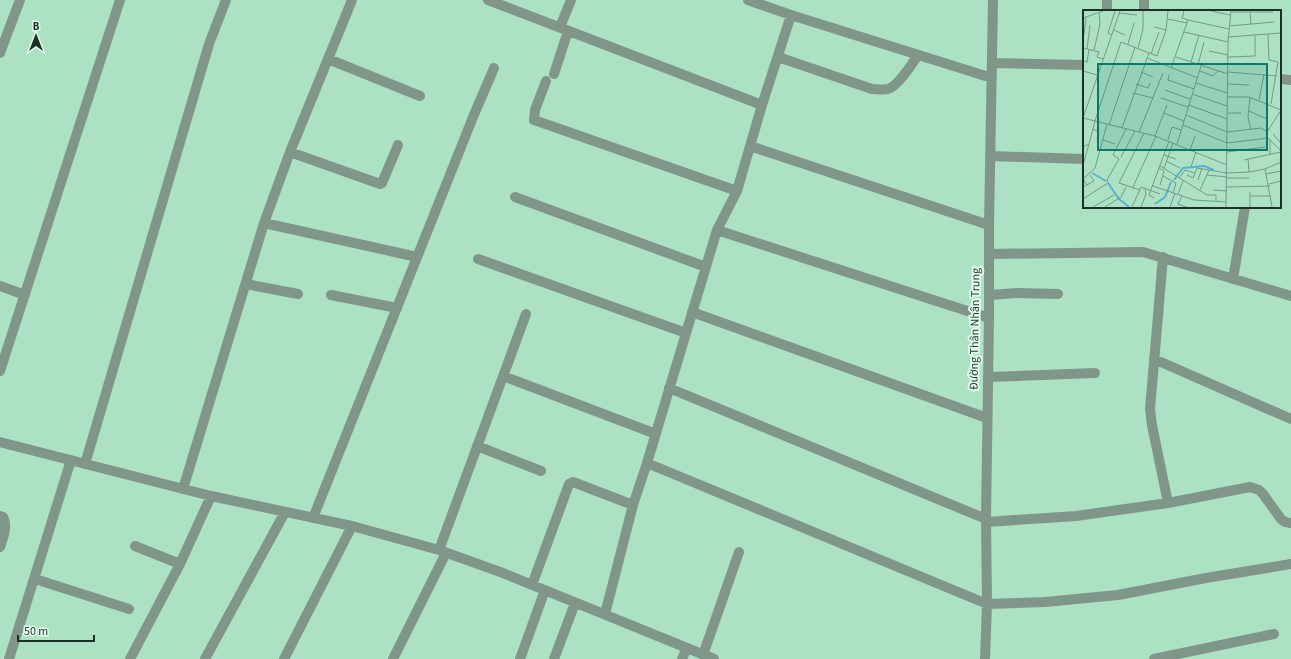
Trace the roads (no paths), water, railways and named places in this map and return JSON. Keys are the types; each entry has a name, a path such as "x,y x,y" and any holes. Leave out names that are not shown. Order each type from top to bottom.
{"street":[{"path":"0,53 20,0"},
{"path":"0,371 120,0"},
{"path":"85,464 209,44 226,0"},
{"path":"183,489 264,223 290,152 352,0"},
{"path":"488,0 762,105"},
{"path":"554,74 571,0"},
{"path":"748,0 765,3 791,15 992,78"},
{"name":"Đường Thân Nhân Trung","path":"985,659 987,604 987,418 993,0"},
{"path":"605,614 633,505 656,434 717,230 737,191 762,105 791,15"},
{"path":"778,57 872,89 882,90 889,89 894,86 918,56"},
{"path":"328,59 420,96"},
{"path":"992,63 1083,65"},
{"path":"313,518 396,308 494,68"},
{"path":"1281,79 1291,80"},
{"path":"546,81 534,114 534,120 737,191"},
{"path":"290,152 380,184 382,183 398,145"},
{"path":"750,146 989,225"},
{"path":"990,156 1083,159"},
{"path":"515,197 706,268"},
{"path":"1233,279 1245,208"},
{"path":"264,223 417,257"},
{"path":"717,230 989,318"},
{"path":"989,254 1143,252 1291,296"},
{"path":"1163,257 1150,409 1168,504"},
{"path":"478,259 686,332"},
{"path":"246,284 298,294"},
{"path":"0,286 25,295"},
{"path":"989,295 1017,293 1058,294"},
{"path":"331,295 396,308"},
{"path":"692,312 987,418"},
{"path":"393,659 442,551 477,446 526,314"},
{"path":"1154,359 1291,419"},
{"path":"988,377 1095,373"},
{"path":"503,376 656,434"},
{"path":"669,388 986,520 1076,516 1168,504 1250,487 1259,490 1281,519 1285,522 1291,523"},
{"path":"0,442 211,496 352,526 442,551 503,573 714,659"},
{"path":"477,446 541,471"},
{"path":"9,659 71,460"},
{"path":"647,463 987,604 1045,602 1118,595 1206,578 1291,564"},
{"path":"532,585 569,484 573,482 633,505"},
{"path":"130,659 180,564 211,496"},
{"path":"205,659 285,512"},
{"path":"0,516 6,521 0,547"},
{"path":"284,659 352,526"},
{"path":"135,546 180,564"},
{"path":"703,655 739,552"},
{"path":"35,579 129,609"},
{"path":"520,659 545,590"},
{"path":"554,659 575,603"},
{"path":"1154,659 1274,634"},
{"path":"682,659 687,648"}]}
